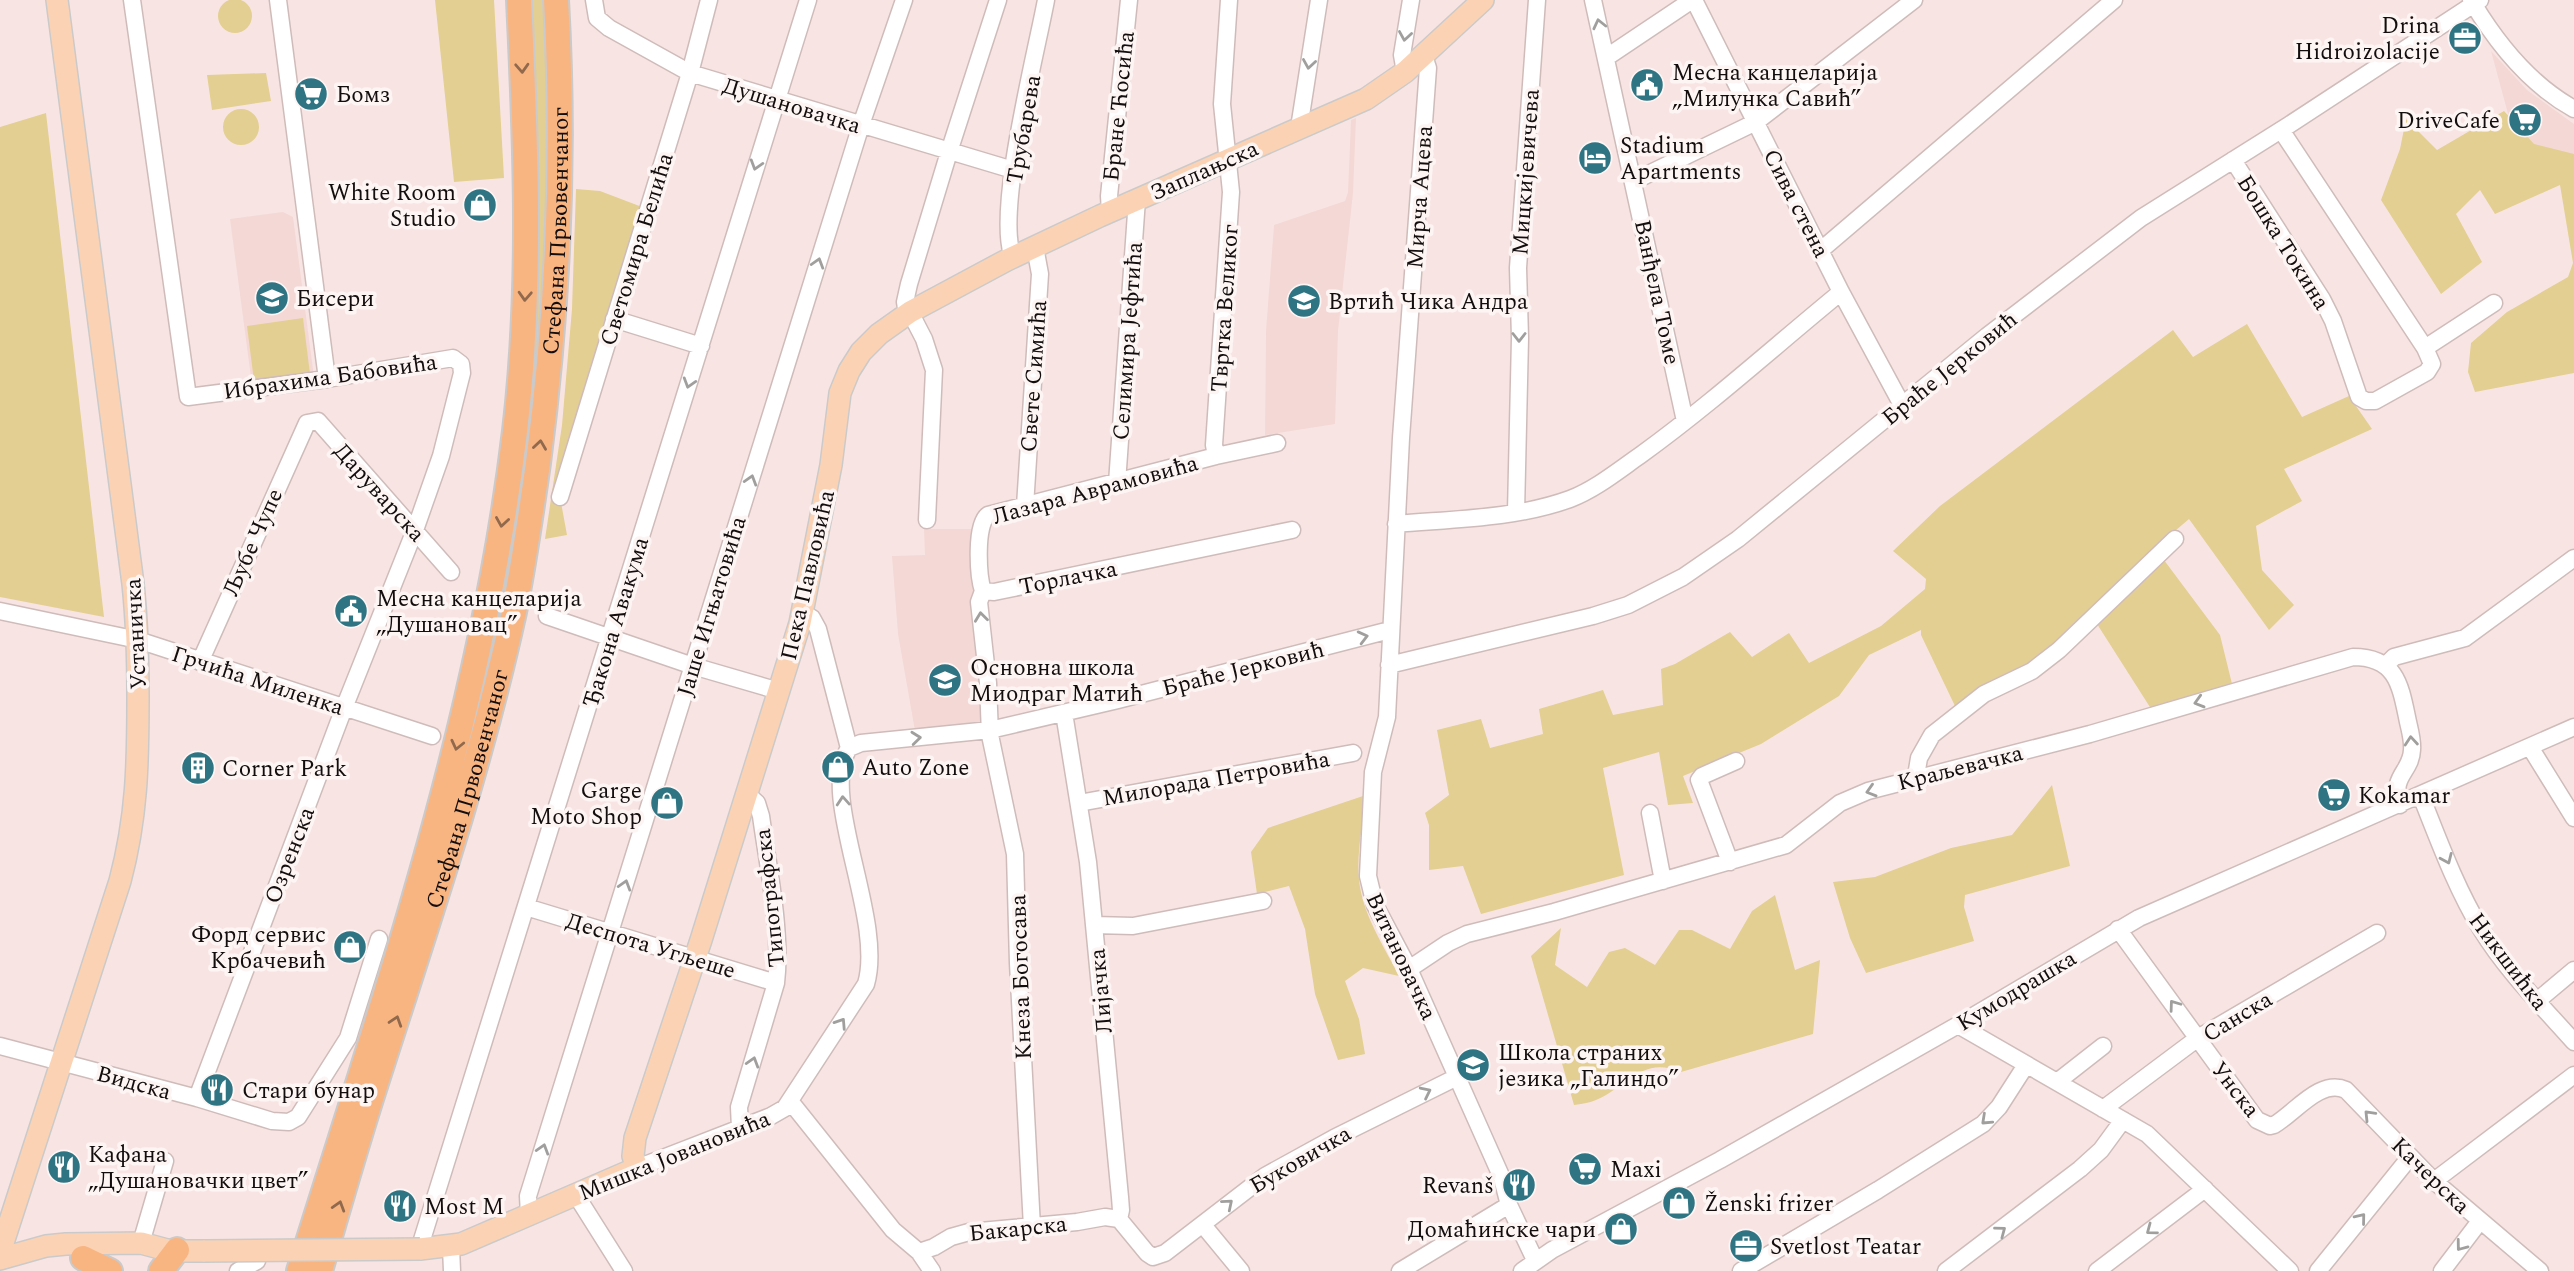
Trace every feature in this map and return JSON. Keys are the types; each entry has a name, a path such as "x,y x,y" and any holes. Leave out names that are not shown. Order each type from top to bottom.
{"highway":[{"name":"Стефана Првовенчаног","path":"299,1271 407,923 453,762 485,626 515,432 527,269 527,169 519,0"},
{"name":"Стефана Првовенчаног","path":"320,1271 375,1086 448,859 486,728 514,609 548,387 556,300 561,137 556,0"},
{"path":"83,1258 110,1271"}],"main road":[{"name":"Устаничка","path":"10,1253 61,1063 130,840 138,758 138,640 128,538 57,0"},
{"name":"Заплањска","path":"908,313 1013,257 1110,211 1359,103 1405,72 1483,0"},
{"name":"Пека Павловића","path":"637,1168 633,1156 635,1138 695,958 803,613 844,380 861,352 908,313"},
{"name":"Мишка Јовановића","path":"169,1257 205,1251 451,1247 637,1168"},
{"path":"0,1259 10,1253 47,1245 141,1243 169,1257"},
{"path":"10,1253 46,1258 169,1257"}],"street":[{"name":"Ибрахима Бабовића","path":"132,0 188,397 327,379 453,358 461,364 462,373"},
{"path":"278,0 327,379"},
{"name":"Светомира Белића","path":"559,497 690,74 709,0"},
{"name":"Ђакона Авакума","path":"421,1246 808,0"},
{"name":"Јаше Игњатовића","path":"529,1214 528,1196 861,125 904,0"},
{"path":"926,520 934,370 924,339 908,313 905,302 998,0"},
{"name":"Трубарева","path":"1013,257 1008,227 1013,170 1046,0"},
{"name":"Бране Ћосића","path":"1110,211 1108,202 1129,0"},
{"name":"Твртка Великог","path":"1216,456 1214,445 1231,192 1222,104 1229,0"},
{"path":"1299,128 1319,0"},
{"path":"1405,72 1402,55 1411,0"},
{"name":"Мицкијевичева","path":"1516,512 1520,338 1518,268 1538,0"},
{"name":"Ванђела Томе","path":"1593,0 1685,421"},
{"path":"1607,57 1693,0"},
{"name":"Сива стена","path":"1693,0 1841,292 1902,405"},
{"path":"1634,181 1756,122 1914,0"},
{"path":"1821,250 2115,0"},
{"path":"2475,1 2489,29 2525,72 2574,109"},
{"name":"Браће Јерковић","path":"1389,665 1594,616 1628,605 1713,558 1902,405 2141,218 2281,130 2475,1"},
{"name":"Душановачка","path":"594,2 597,18 609,28 690,74 1013,170"},
{"name":"Мирча Ацева","path":"1402,423 1427,94 1428,68 1424,56"},
{"path":"2281,130 2425,348 2494,303"},
{"name":"Бошка Токина","path":"2233,160 2322,299 2333,321 2359,397 2365,401 2375,401 2427,372 2432,364 2425,348"},
{"name":"Селимира Јефтића","path":"1117,482 1137,199"},
{"name":"Свете Симића","path":"1025,506 1040,274 1035,247"},
{"path":"1396,524 1545,507 1572,498 1600,484 1685,421 1841,292"},
{"path":"614,319 701,346"},
{"name":"Озренска","path":"197,1098 344,708 415,530 441,456 462,373"},
{"name":"Даруварска","path":"307,423 317,421 451,572"},
{"name":"Љубе Чупе","path":"200,662 307,423"},
{"name":"Витановачка","path":"1402,423 1387,717 1373,772 1367,876 1375,905 1409,968 1502,1178 1509,1205 1535,1260"},
{"name":"Лазара Аврамовића","path":"983,591 979,545 982,521 988,515 1216,456 1277,443"},
{"name":"Торлачка","path":"983,591 994,592 1292,530"},
{"path":"1919,777 1919,758 1932,735 1975,700 2032,671 2067,642 2175,539"},
{"path":"2400,805 2396,789 2413,749 2398,680 2386,665 2394,657 2465,638 2574,558"},
{"path":"983,591 979,602 989,693 990,730"},
{"name":"Грчића Миленка","path":"0,611 138,640 432,736"},
{"name":"Мишка Јовановића","path":"637,1168 778,1113 790,1101 862,992 869,973 869,945 863,898 842,802 843,766 849,748 818,629 812,618 803,613"},
{"path":"547,617 693,666 779,691"},
{"name":"Браће Јерковић","path":"849,748 861,743 990,730 1390,630"},
{"name":"Краљевачка","path":"1409,968 1466,934 1786,845 1853,797 1919,777 2090,734 2342,659 2365,657 2386,665"},
{"name":"Лијачка","path":"1064,713 1079,803 1094,925 1120,1197 1119,1219"},
{"name":"Кумодрашка","path":"1522,1271 1535,1260 1720,1160 1958,1025 2118,929 2153,911 2574,727"},
{"name":"Кнеза Богосава","path":"990,730 1014,854 1032,1227"},
{"path":"2530,747 2574,818"},
{"name":"Милорада Петровића","path":"1079,803 1353,753"},
{"path":"1730,862 1699,780 1702,776 1736,761"},
{"name":"Типографска","path":"740,1128 739,1107 776,983 777,947 759,808 747,794"},
{"name":"Никшићка","path":"2421,796 2468,907 2493,947 2574,1042"},
{"path":"1650,813 1663,881"},
{"path":"1094,925 1133,926 1263,901"},
{"name":"Деспота Угљеше","path":"526,907 776,983"},
{"name":"Унска","path":"2118,929 2249,1111 2263,1124 2270,1126 2278,1123 2322,1090"},
{"name":"Санска","path":"2103,1109 2198,1038 2377,933"},
{"name":"Видска","path":"0,1046 281,1123 298,1118 337,1057 355,1020 379,939"},
{"path":"2537,1001 2574,970"},
{"path":"1958,1025 2155,1141 2290,1271"},
{"path":"2057,1082 2103,1046"},
{"path":"1741,1271 1867,1197 1983,1124 1999,1107 2026,1065"},
{"path":"2434,1181 2574,1075"},
{"name":"Буковичка","path":"1119,1219 1147,1253 1153,1256 1166,1253 1265,1176 1334,1138 1457,1077"},
{"name":"Качерска","path":"2322,1090 2336,1087 2346,1090 2434,1181 2540,1271"},
{"path":"790,1101 894,1230 919,1252 932,1271"},
{"path":"1946,1271 2094,1158 2123,1120"},
{"path":"2318,1271 2410,1157"},
{"path":"141,1243 165,1161"},
{"path":"2097,1271 2205,1189"},
{"path":"576,1195 624,1271"},
{"path":"1400,1271 1509,1205"},
{"name":"Бакарска","path":"919,1252 969,1232 1105,1217 1119,1219"},
{"path":"2442,1271 2480,1221"},
{"path":"1203,1226 1241,1271"},
{"path":"451,1247 452,1271"},
{"path":"238,1271 257,1261"}],"shaded area":[{"path":"235,-1 247,4 252,16 247,28 235,33 223,28 218,16 223,4"},
{"path":"435,0 494,0 504,178 454,182"},
{"path":"529,0 547,0 552,151 537,413 509,590 471,754 462,761 520,460"},
{"path":"2491,51 2527,90 2574,124 2574,158 2536,148 2511,125"},
{"path":"266,73 271,101 212,110 207,75"},
{"path":"241,109 254,114 259,127 254,140 241,145 228,140 223,127 228,114"},
{"path":"2504,111 2534,144 2574,154 2574,373 2475,392 2468,372 2471,343 2507,312 2568,277 2573,263 2560,185 2495,214 2480,190 2456,214 2482,262 2441,294 2381,200 2400,149 2406,119 2437,150"},
{"path":"46,113 104,617 0,597 0,127"},
{"name":"Вртић Чика Андра","path":"1356,118 1353,193 1338,331 1335,424 1265,435 1266,331 1274,225 1345,201 1348,192 1351,120"},
{"path":"576,189 600,191 642,207 560,497 567,535 545,539 562,425 572,309"},
{"name":"Бисери","path":"283,212 293,217 314,377 252,385 230,219"},
{"path":"303,318 310,374 254,381 247,326"},
{"path":"2247,324 2302,417 2349,396 2372,429 2284,469 2302,501 2256,526 2262,570 2294,605 2269,630 2189,519 2155,548 2220,635 2234,692 2155,715 2090,613 2031,664 1955,706 1921,630 1869,655 1839,696 1761,744 1683,776 1693,803 1668,805 1659,752 1603,768 1624,875 1481,914 1463,866 1429,870 1429,825 1425,813 1449,795 1437,730 1481,719 1490,748 1543,734 1539,709 1603,690 1613,715 1663,705 1661,669 1675,664 1730,632 1752,657 1789,633 1809,663 1881,626 1925,589 1926,579 1893,551 1940,506 2173,330 2193,357"},
{"path":"924,529 975,529 988,727 915,731 898,634 892,556 925,555"},
{"path":"2052,785 2070,866 1965,895 1964,907 1974,941 1866,973 1850,938 1833,882 1875,877 1951,848 2012,835"},
{"path":"1366,795 1359,853 1360,887 1371,921 1399,976 1363,968 1345,981 1359,1019 1365,1054 1338,1060 1315,994 1305,929 1289,886 1257,894 1251,852 1268,828"},
{"path":"1775,895 1795,970 1820,960 1813,1034 1681,1072 1656,1067 1645,1070 1596,1100 1574,1105 1531,956 1561,928 1555,965 1587,987 1609,952 1625,948 1655,965 1679,930 1692,930 1730,949 1752,911"}],"place":[{"name":"Drina Hidroizolacije","path":"2465,38"},
{"name":"Месна канцеларија „Милунка Савић”","path":"1647,85"},
{"name":"Бомз","path":"311,94"},
{"name":"DriveCafe","path":"2525,120"},
{"name":"Stadium Apartments","path":"1595,158"},
{"name":"White Room Studio","path":"480,205"},
{"name":"Бисери","path":"272,298"},
{"name":"Вртић Чика Андра","path":"1304,301"},
{"name":"Месна канцеларија „Душановац”","path":"351,611"},
{"name":"Основна школа Миодраг Матић","path":"945,680"},
{"name":"Auto Zone","path":"838,767"},
{"name":"Corner Park","path":"198,768"},
{"name":"Kokamar","path":"2334,795"},
{"name":"Garge Moto Shop","path":"667,803"},
{"name":"Форд сервис Крбачевић","path":"350,947"},
{"name":"Школа страних језика „Галиндо”","path":"1473,1065"},
{"name":"Стари бунар","path":"217,1090"},
{"name":"Кафана „Душановачки цвет”","path":"64,1167"},
{"name":"Maxi","path":"1585,1169"},
{"name":"Revanš","path":"1519,1185"},
{"name":"Ženski frizer","path":"1679,1203"},
{"name":"Most M","path":"400,1206"},
{"name":"Домаћинске чари","path":"1621,1229"},
{"name":"Svetlost Teatar","path":"1746,1246"}]}
